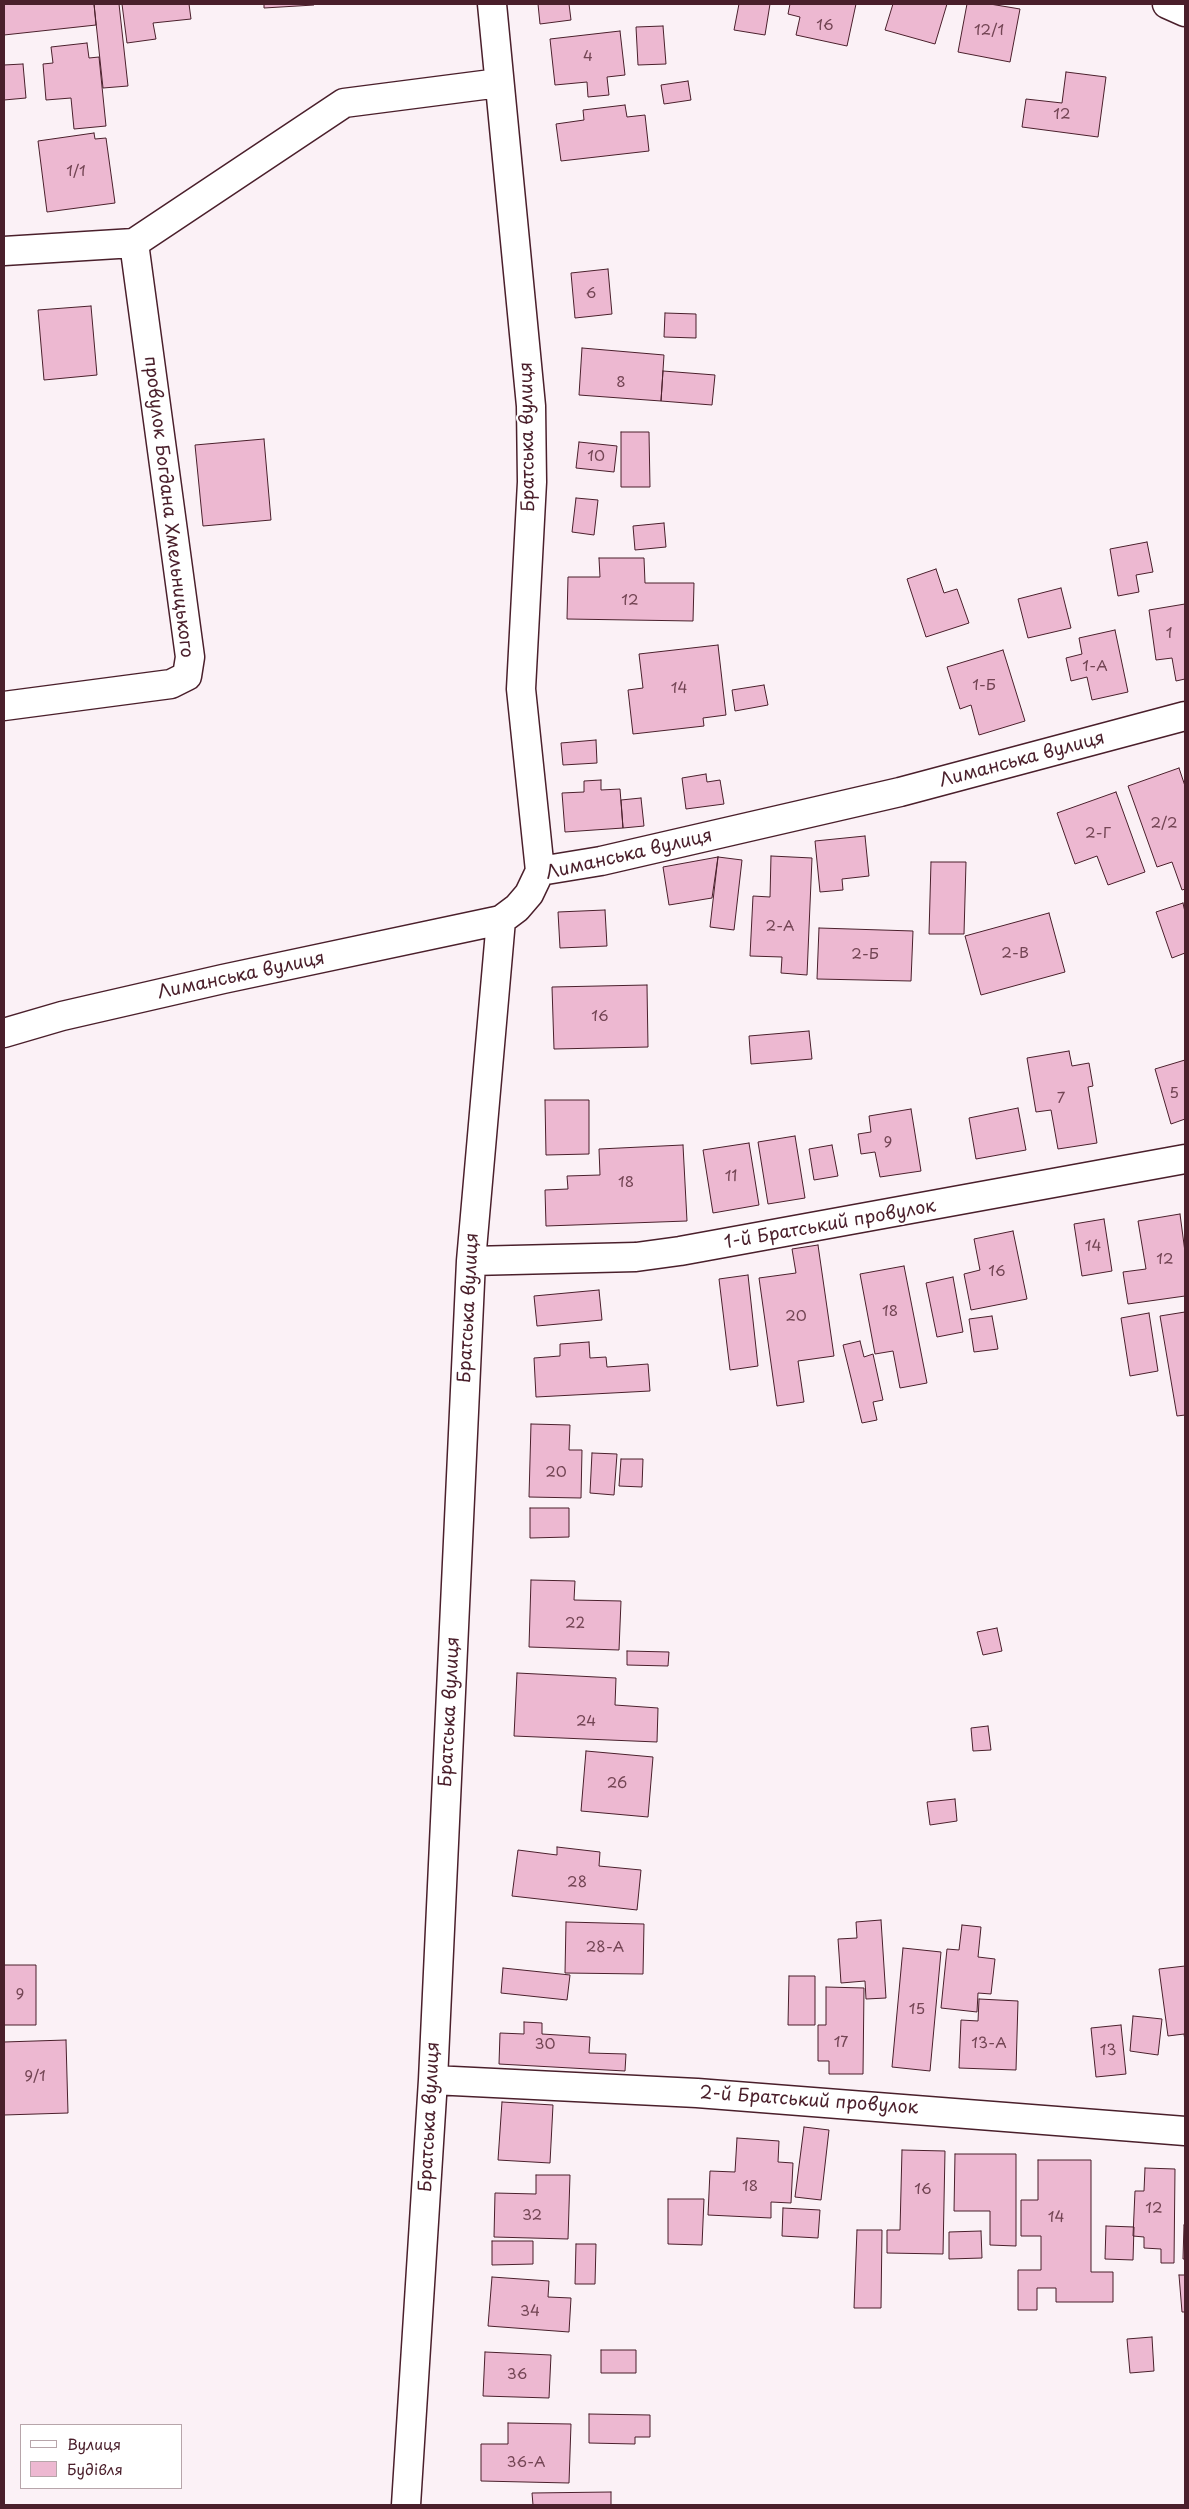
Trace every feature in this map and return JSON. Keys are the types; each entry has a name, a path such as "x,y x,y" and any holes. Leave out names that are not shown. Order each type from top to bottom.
{"street":[{"name":"Братська вулиця","path":"492,4 513,200 531,406 532,482 521,689 540,871"},
{"path":"1167,4 1185,12"},
{"path":"4,250 134,243 344,103 500,83"},
{"name":"провулок Богдана Хмельницького","path":"4,706 172,684 187,676 190,657 134,243"},
{"name":"Лиманська вулиця","path":"4,1033 62,1016 223,979 501,920 517,908 529,894 540,871 619,857 900,792 1185,716"},
{"name":"Братська вулиця","path":"406,2505 433,2080 471,1261 501,920"},
{"name":"1-й Братський провулок","path":"471,1261 636,1257 680,1251 1185,1159"},
{"name":"2-й Братський провулок","path":"433,2080 707,2093 1185,2131"}],"building":[{"path":"4,4 94,4 96,25 4,35"},
{"path":"94,4 119,4 128,86 103,88"},
{"path":"122,4 189,4 191,19 153,23 156,39 127,43"},
{"path":"264,4 314,4 314,5 264,8"},
{"path":"538,4 569,4 571,20 540,24"},
{"path":"739,4 770,4 765,35 734,30"},
{"path":"790,4 856,4 847,46 796,35 800,17 788,14"},
{"path":"893,4 947,4 935,44 885,30"},
{"path":"967,4 990,4 1020,9 1010,62 958,52"},
{"path":"663,26 666,64 638,65 636,27"},
{"path":"620,31 625,75 607,77 609,95 588,97 587,82 555,85 550,39"},
{"path":"87,43 89,58 99,57 106,126 74,129 71,98 46,100 43,64 53,63 51,47"},
{"path":"23,64 26,98 4,100 4,65"},
{"path":"1066,72 1106,77 1098,137 1022,127 1026,99 1062,103"},
{"path":"688,81 691,100 664,104 661,85"},
{"path":"625,105 627,117 645,115 649,151 561,161 556,124 584,120 583,110"},
{"path":"94,133 95,139 106,138 115,203 47,212 38,141"},
{"path":"608,269 612,314 575,318 571,273"},
{"path":"91,306 97,375 44,380 38,310"},
{"path":"665,313 696,314 696,338 664,337"},
{"path":"582,348 664,355 661,401 579,395"},
{"path":"663,371 715,375 712,405 661,401"},
{"path":"621,432 649,432 650,487 621,487"},
{"path":"264,439 271,520 203,526 195,445"},
{"path":"579,442 617,446 614,472 576,468"},
{"path":"576,498 598,500 594,535 572,532"},
{"path":"664,523 666,547 635,550 633,526"},
{"path":"1147,542 1153,572 1136,575 1139,592 1118,596 1110,549"},
{"path":"599,558 644,558 645,583 694,583 693,621 567,619 568,577 600,577"},
{"path":"936,569 944,593 957,589 969,623 926,637 907,579"},
{"path":"1061,588 1071,628 1028,638 1018,599"},
{"path":"1185,604 1185,679 1176,681 1172,658 1156,660 1149,610"},
{"path":"1115,630 1128,692 1092,700 1087,677 1071,681 1066,658 1082,654 1079,638"},
{"path":"718,645 726,715 703,718 704,726 633,734 628,690 643,688 639,654"},
{"path":"1003,650 1025,721 979,735 971,705 960,709 947,667"},
{"path":"764,685 768,705 735,711 732,690"},
{"path":"596,740 597,763 563,765 561,743"},
{"path":"1179,768 1185,786 1185,889 1182,890 1172,862 1157,867 1128,786"},
{"path":"706,774 707,782 720,780 724,804 686,809 682,778"},
{"path":"601,780 601,790 620,789 623,828 565,832 562,793 584,792 584,781"},
{"path":"1116,792 1145,872 1108,885 1097,856 1075,864 1057,813"},
{"path":"641,798 644,826 623,828 621,800"},
{"path":"865,836 869,876 842,879 843,890 820,892 815,841"},
{"path":"771,856 812,858 807,975 781,973 782,957 750,956 753,896 770,897"},
{"path":"718,857 742,860 734,930 710,927"},
{"path":"718,857 712,898 669,905 663,867"},
{"path":"931,862 966,862 964,934 929,934"},
{"path":"1183,903 1185,912 1185,953 1172,958 1156,912"},
{"path":"605,910 607,946 560,948 558,912"},
{"path":"1049,913 1065,972 981,995 965,936"},
{"path":"819,928 913,931 911,981 817,979"},
{"path":"647,985 648,1047 554,1049 552,987"},
{"path":"809,1031 812,1059 751,1064 749,1036"},
{"path":"1069,1051 1072,1066 1089,1063 1093,1086 1088,1087 1097,1143 1058,1149 1051,1110 1036,1112 1027,1058"},
{"path":"1185,1060 1185,1119 1171,1124 1155,1069"},
{"path":"545,1100 589,1100 589,1154 546,1155"},
{"path":"1018,1108 1026,1150 976,1159 969,1118"},
{"path":"911,1109 921,1171 880,1177 875,1152 861,1154 858,1134 871,1132 869,1116"},
{"path":"795,1136 805,1198 768,1204 758,1142"},
{"path":"749,1143 759,1205 713,1213 703,1150"},
{"path":"683,1145 687,1221 546,1226 545,1190 568,1189 567,1176 600,1175 599,1149"},
{"path":"832,1145 838,1176 814,1180 809,1149"},
{"path":"1180,1214 1185,1252 1185,1296 1128,1304 1123,1272 1146,1269 1138,1221"},
{"path":"1104,1219 1112,1271 1082,1276 1074,1224"},
{"path":"1013,1231 1027,1299 971,1310 964,1274 980,1270 974,1239"},
{"path":"818,1245 834,1356 798,1361 804,1402 777,1406 759,1278 796,1273 792,1249"},
{"path":"904,1266 927,1383 900,1388 893,1351 875,1354 860,1274"},
{"path":"748,1275 758,1366 730,1370 719,1279"},
{"path":"953,1277 963,1332 937,1337 926,1283"},
{"path":"599,1290 602,1320 537,1326 534,1296"},
{"path":"1185,1312 1185,1415 1177,1416 1160,1316"},
{"path":"1149,1313 1158,1371 1130,1376 1121,1318"},
{"path":"992,1316 998,1349 974,1352 969,1319"},
{"path":"860,1341 864,1357 873,1354 883,1400 873,1402 877,1420 862,1423 843,1345"},
{"path":"589,1342 590,1358 606,1357 607,1367 648,1364 650,1391 536,1397 534,1358 560,1356 560,1344"},
{"path":"531,1424 570,1425 569,1450 582,1450 581,1498 529,1497"},
{"path":"592,1453 617,1454 614,1495 590,1493"},
{"path":"621,1459 643,1459 642,1487 619,1486"},
{"path":"530,1508 569,1508 569,1537 530,1538"},
{"path":"531,1580 575,1581 574,1600 621,1601 619,1650 529,1647"},
{"path":"997,1628 1002,1651 983,1655 977,1632"},
{"path":"627,1651 669,1652 668,1666 627,1665"},
{"path":"517,1673 616,1678 615,1705 658,1708 657,1742 514,1736"},
{"path":"988,1726 991,1750 973,1751 971,1728"},
{"path":"586,1751 653,1757 648,1817 581,1811"},
{"path":"955,1799 957,1821 930,1825 927,1802"},
{"path":"557,1847 600,1852 599,1866 641,1870 637,1910 512,1896 518,1850 557,1855"},
{"path":"881,1920 886,1998 866,1999 865,1981 841,1983 838,1939 857,1938 856,1922"},
{"path":"566,1922 644,1924 643,1974 565,1973"},
{"path":"962,1925 981,1927 978,1957 995,1959 991,1994 978,1993 977,2012 941,2008 947,1949 959,1950"},
{"path":"903,1948 941,1952 930,2071 892,2067"},
{"path":"4,1965 36,1965 36,2025 4,2025"},
{"path":"1185,1966 1185,2041 1184,2034 1168,2036 1159,1969"},
{"path":"503,1968 570,1975 567,2000 501,1993"},
{"path":"789,1976 815,1976 815,2025 788,2025"},
{"path":"826,1987 864,1988 863,2074 829,2074 829,2061 818,2061 818,2025 826,2025"},
{"path":"979,1999 1018,2001 1016,2070 959,2068 961,2020 978,2021"},
{"path":"1133,2016 1162,2019 1158,2055 1130,2051"},
{"path":"524,2022 542,2023 542,2034 590,2037 589,2053 626,2054 625,2071 499,2064 500,2033 524,2034"},
{"path":"1121,2025 1126,2074 1096,2077 1091,2028"},
{"path":"66,2040 68,2113 4,2115 4,2042"},
{"path":"502,2102 553,2105 550,2163 498,2160"},
{"path":"804,2127 829,2130 821,2200 795,2197"},
{"path":"737,2138 779,2141 778,2162 793,2163 791,2203 771,2202 771,2218 708,2215 710,2171 735,2172"},
{"path":"902,2150 945,2151 943,2254 887,2253 887,2230 900,2230"},
{"path":"955,2154 1016,2154 1016,2246 990,2245 990,2211 954,2211"},
{"path":"1038,2160 1091,2160 1091,2272 1113,2272 1113,2302 1056,2302 1056,2288 1037,2288 1037,2310 1018,2310 1018,2270 1041,2270 1041,2236 1021,2236 1021,2200 1038,2200"},
{"path":"1145,2168 1175,2169 1174,2263 1161,2263 1161,2249 1144,2248 1144,2237 1133,2236 1135,2191 1144,2191"},
{"path":"536,2175 570,2175 568,2239 494,2237 495,2193 536,2194"},
{"path":"668,2199 704,2199 702,2245 668,2244"},
{"path":"783,2208 820,2210 818,2238 782,2236"},
{"path":"1184,2225 1185,2259 1183,2259"},
{"path":"1106,2226 1134,2227 1133,2260 1105,2259"},
{"path":"857,2230 882,2230 881,2308 854,2308"},
{"path":"981,2231 982,2258 949,2259 949,2232"},
{"path":"492,2241 533,2241 533,2264 492,2265"},
{"path":"576,2244 596,2244 595,2284 575,2284"},
{"path":"1179,2275 1185,2275 1185,2312 1182,2312"},
{"path":"492,2277 549,2281 548,2297 571,2298 569,2332 488,2326"},
{"path":"1152,2337 1154,2371 1130,2373 1127,2339"},
{"path":"601,2350 636,2350 636,2373 601,2373"},
{"path":"485,2352 551,2355 549,2398 483,2396"},
{"path":"589,2414 650,2415 650,2437 635,2437 635,2444 589,2443"},
{"path":"508,2423 571,2424 569,2483 481,2481 481,2444 508,2444"},
{"path":"611,2492 611,2505 533,2505 532,2493"}]}
